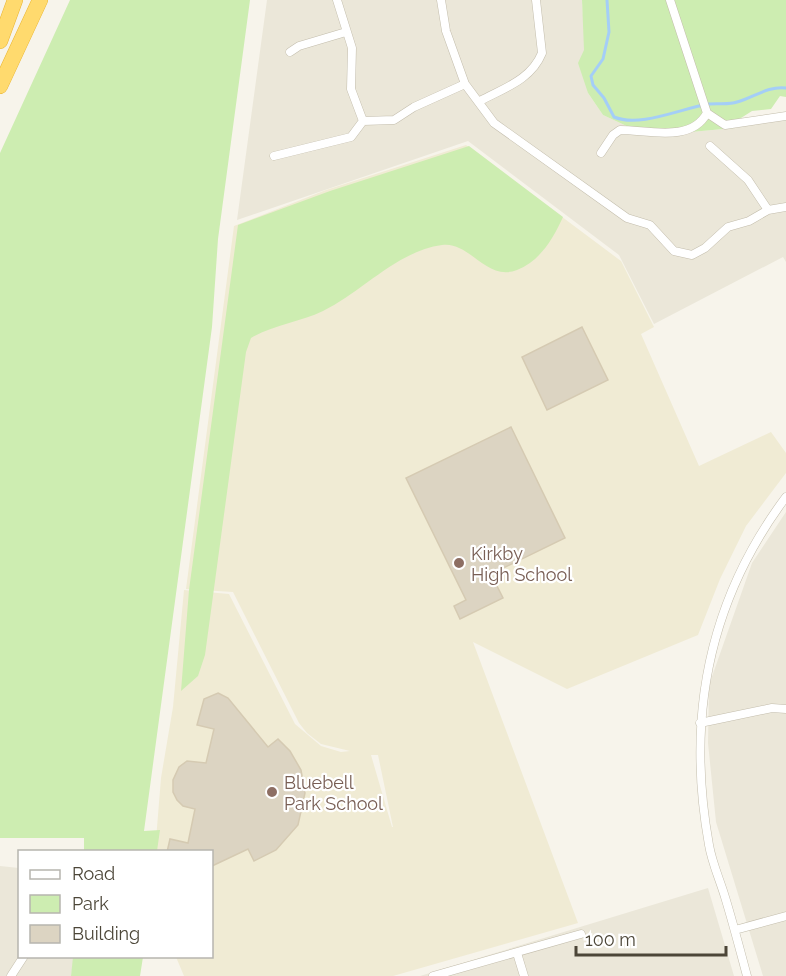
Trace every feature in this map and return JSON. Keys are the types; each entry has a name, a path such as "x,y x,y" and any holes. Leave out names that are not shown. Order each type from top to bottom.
{"highway":[{"path":"0,41 15,0"},
{"path":"0,86 40,0"}],"street":[{"path":"337,0 352,48 351,89 363,121"},
{"path":"441,0 446,31 465,84 480,101 494,123 627,218 650,225 674,252 692,255 705,248 728,227 749,221 768,210 786,207"},
{"path":"480,101 519,82 539,59 542,53 536,0"},
{"path":"670,0 707,113 725,125 786,116"},
{"path":"290,52 299,46 346,32"},
{"path":"363,121 394,120 414,107 465,84"},
{"path":"601,153 613,135 620,130 669,133 688,130 701,124 707,113"},
{"path":"274,156 351,137 363,121"},
{"path":"710,146 748,180 768,210"},
{"path":"747,976 709,846 702,788 700,723 707,664 728,597 741,566 786,497"},
{"path":"700,723 772,708 786,709"},
{"path":"735,930 786,916"},
{"path":"433,976 581,934"},
{"path":"517,953 524,976"},
{"path":"11,976 23,958"}],"shaded area":[{"path":"267,0 582,0 588,93 603,115 648,136 734,128 786,119 786,262 783,257 654,324 619,255 468,141 237,220"},
{"name":"Kirkby High School","path":"466,145 621,261 654,327 641,334 699,466 771,432 786,453 786,473 746,526 720,579 698,635 567,689 473,642 578,923 393,976 184,976 176,958 213,958 213,850 155,850 161,778 173,707 184,590 229,594 295,724 321,746 341,752 350,751 321,744 299,723 233,592 186,589 234,226 326,190","holes":["371,755 378,755 392,827"]},
{"path":"786,512 786,976 763,976 716,822 708,743 709,685 752,563"},
{"path":"0,866 18,868 18,958 74,958 71,976 0,976"},
{"path":"708,888 734,976 420,976"}],"green space":[{"path":"70,0 250,0 218,239 212,327 144,831 160,830 157,850 84,850 84,838 0,838 0,153"},
{"path":"582,0 786,0 786,97 780,96 771,109 752,111 730,125 725,125 734,128 648,136 603,115 588,93 578,63 584,50"},
{"path":"469,146 563,217 559,225 539,255 517,270 496,271 452,245 426,249 395,264 323,311 251,338 246,352 205,655 198,676 181,691 189,590 238,225 330,191"},
{"path":"73,958 143,958 140,976 71,976"}],"building":[{"path":"582,327 608,380 547,410 522,357"},
{"path":"511,427 565,538 491,574 503,598 460,619 454,606 466,600 406,478"},
{"path":"218,693 228,698 268,747 278,739 290,751 301,770 305,793 298,825 276,850 254,861 248,849 213,866 213,850 167,850 170,839 188,843 195,809 183,806 177,800 173,792 173,780 179,767 187,761 206,763 214,729 197,725 204,699"}],"waterway":[{"path":"607,0 609,32 603,59 591,76 593,85 604,98 614,117 624,120 648,119 698,106 734,103 767,90 786,88"}],"place":[{"name":"Kirkby High School","path":"459,563"},
{"name":"Bluebell Park School","path":"272,792"}]}
